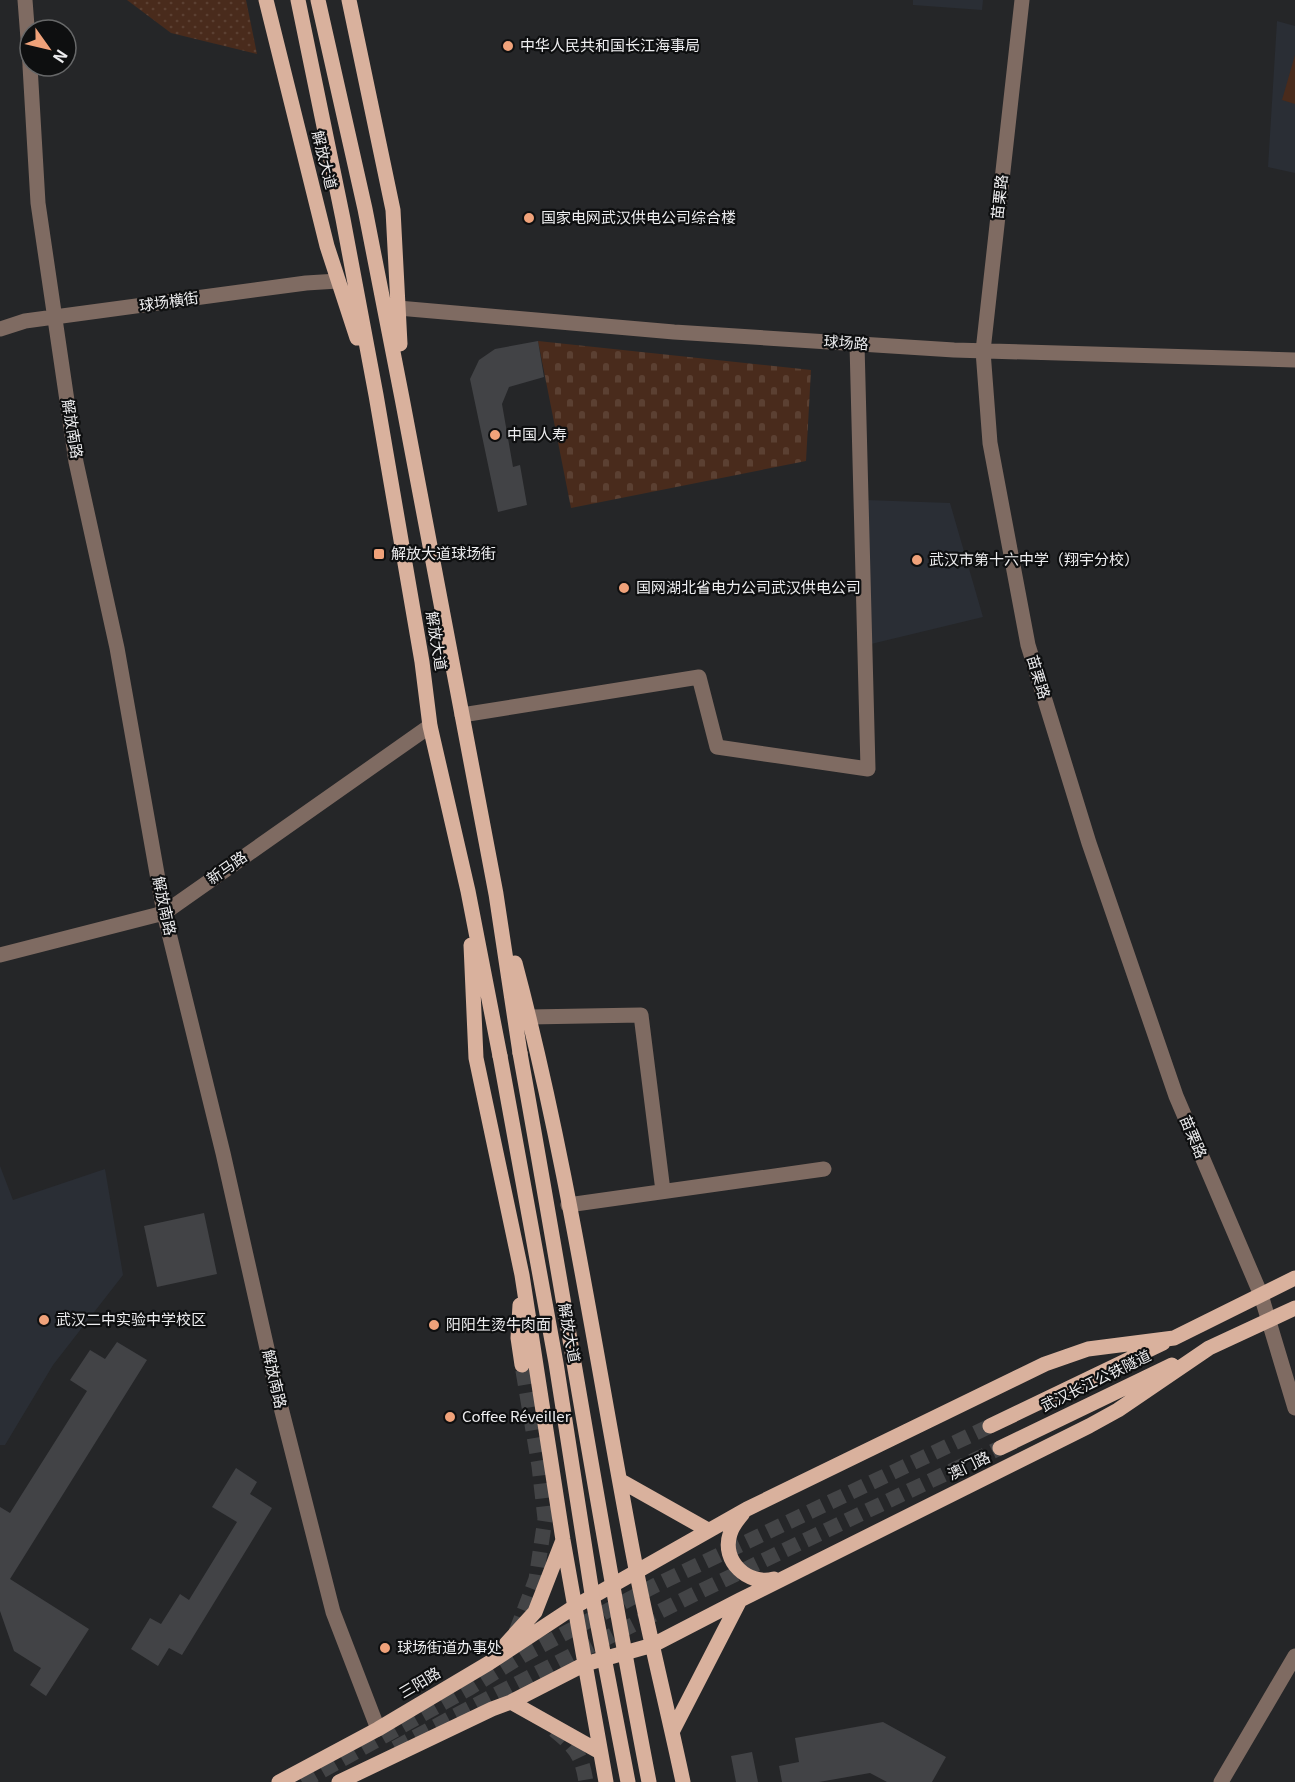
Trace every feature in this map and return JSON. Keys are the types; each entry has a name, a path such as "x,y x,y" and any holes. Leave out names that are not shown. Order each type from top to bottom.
{"main road":[{"name":"解放大道","path":"266,0 324,234 376,395"},
{"name":"解放大道","path":"298,0 376,395 422,662 429,726 468,891 500,1056 556,1363 592,1600 628,1782"},
{"name":"解放大道","path":"318,0 365,209 496,894 520,1053 622,1642 649,1782"},
{"name":"解放大道","path":"349,0 393,210 402,398"},
{"name":"解放大道","path":"468,891 476,1058 522,1275 562,1540 585,1664"},
{"name":"解放大道","path":"496,894 538,1050 653,1645"},
{"path":"522,1275 518,1330 522,1365"},
{"path":"637,1571 747,1509 1045,1364 1088,1349 1174,1338 1295,1278"},
{"name":"澳门路","path":"585,1664 653,1645 1089,1426 1118,1410 1209,1348 1295,1308"},
{"name":"武汉长江公铁隧道","path":"990,1426 1174,1338"},
{"name":"武汉长江公铁隧道","path":"999,1448 1127,1385 1209,1348"},
{"path":"621,1481 708,1530"},
{"path":"747,1509 735,1522 728,1546 741,1573 761,1582 790,1575"},
{"path":"489,1663 535,1612 562,1540"},
{"name":"三阳路","path":"279,1782 378,1729 489,1663 574,1607 637,1571"},
{"path":"672,1732 740,1600"},
{"path":"653,1645 683,1782"},
{"path":"339,1782 511,1702 585,1664 606,1782"},
{"path":"511,1702 600,1752"}],"street":[{"name":"解放南路","path":"25,0 26,18"},
{"name":"苗栗路","path":"1022,0 983,351 990,443 1028,645 1089,843 1176,1096 1261,1295 1295,1408"},
{"name":"解放南路","path":"31,78 38,203 76,462 117,648 164,913 223,1153 274,1384 333,1612 378,1729"},
{"name":"球场横街","path":"0,329 25,321 306,283 338,281"},
{"name":"球场路","path":"398,308 663,331 857,344 983,351 1295,360"},
{"path":"462,715 699,677 717,747 868,769 857,344"},
{"name":"新马路","path":"0,955 164,913 429,726"},
{"path":"529,1017 641,1015 663,1191"},
{"path":"568,1205 824,1169"},
{"path":"1221,1782 1295,1656"}],"shaded area":[{"path":"913,0 983,0 982,10 913,5"},
{"path":"1277,21 1295,26 1295,173 1268,167"},
{"name":"武汉市第十六中学（翔宇分校）","path":"866,500 950,503 983,617 871,644"},
{"name":"武汉二中实验中学校区","path":"0,1166 13,1200 105,1169 123,1275 53,1365 5,1445 0,1445"}],"green space":[{"path":"127,0 246,0 257,54 171,33"},
{"path":"1295,55 1295,104 1282,100"},
{"path":"538,341 811,370 806,461 571,508"}],"building":[{"name":"中国人寿","path":"538,341 544,377 509,387 502,404 513,467 520,465 527,505 498,512 470,379 479,360 495,349"},
{"path":"204,1213 217,1274 157,1287 144,1226"},
{"path":"117,1342 147,1360 10,1579 89,1629 46,1696 30,1685 41,1668 14,1651 0,1611 0,1507 10,1513 87,1391 70,1380 90,1350 105,1359"},
{"path":"236,1468 257,1482 250,1494 272,1508 182,1655 169,1648 158,1666 131,1649 150,1618 161,1624 180,1594 189,1600 237,1522 212,1507"},
{"path":"883,1722 946,1757 932,1782 887,1782 870,1773 819,1782 782,1782 779,1766 799,1762 795,1738"},
{"path":"752,1752 758,1782 736,1782 731,1756"}],"tunnel":[{"path":"516,1632 536,1579 545,1519 539,1466 522,1365"},
{"path":"302,1782 522,1656 656,1585 990,1426"},
{"path":"395,1748 544,1669 695,1594 1000,1448"},
{"path":"554,1730 580,1758 586,1782"}],"place":[{"name":"中华人民共和国长江海事局","path":"508,46"},
{"name":"国家电网武汉供电公司综合楼","path":"529,218"},
{"name":"中国人寿","path":"495,435"},
{"name":"解放大道球场街","path":"379,554"},
{"name":"武汉市第十六中学（翔宇分校）","path":"917,560"},
{"name":"国网湖北省电力公司武汉供电公司","path":"624,588"},
{"name":"武汉二中实验中学校区","path":"44,1320"},
{"name":"阳阳生烫牛肉面","path":"434,1325"},
{"name":"Coffee Réveiller","path":"450,1417"},
{"name":"球场街道办事处","path":"385,1648"}]}
